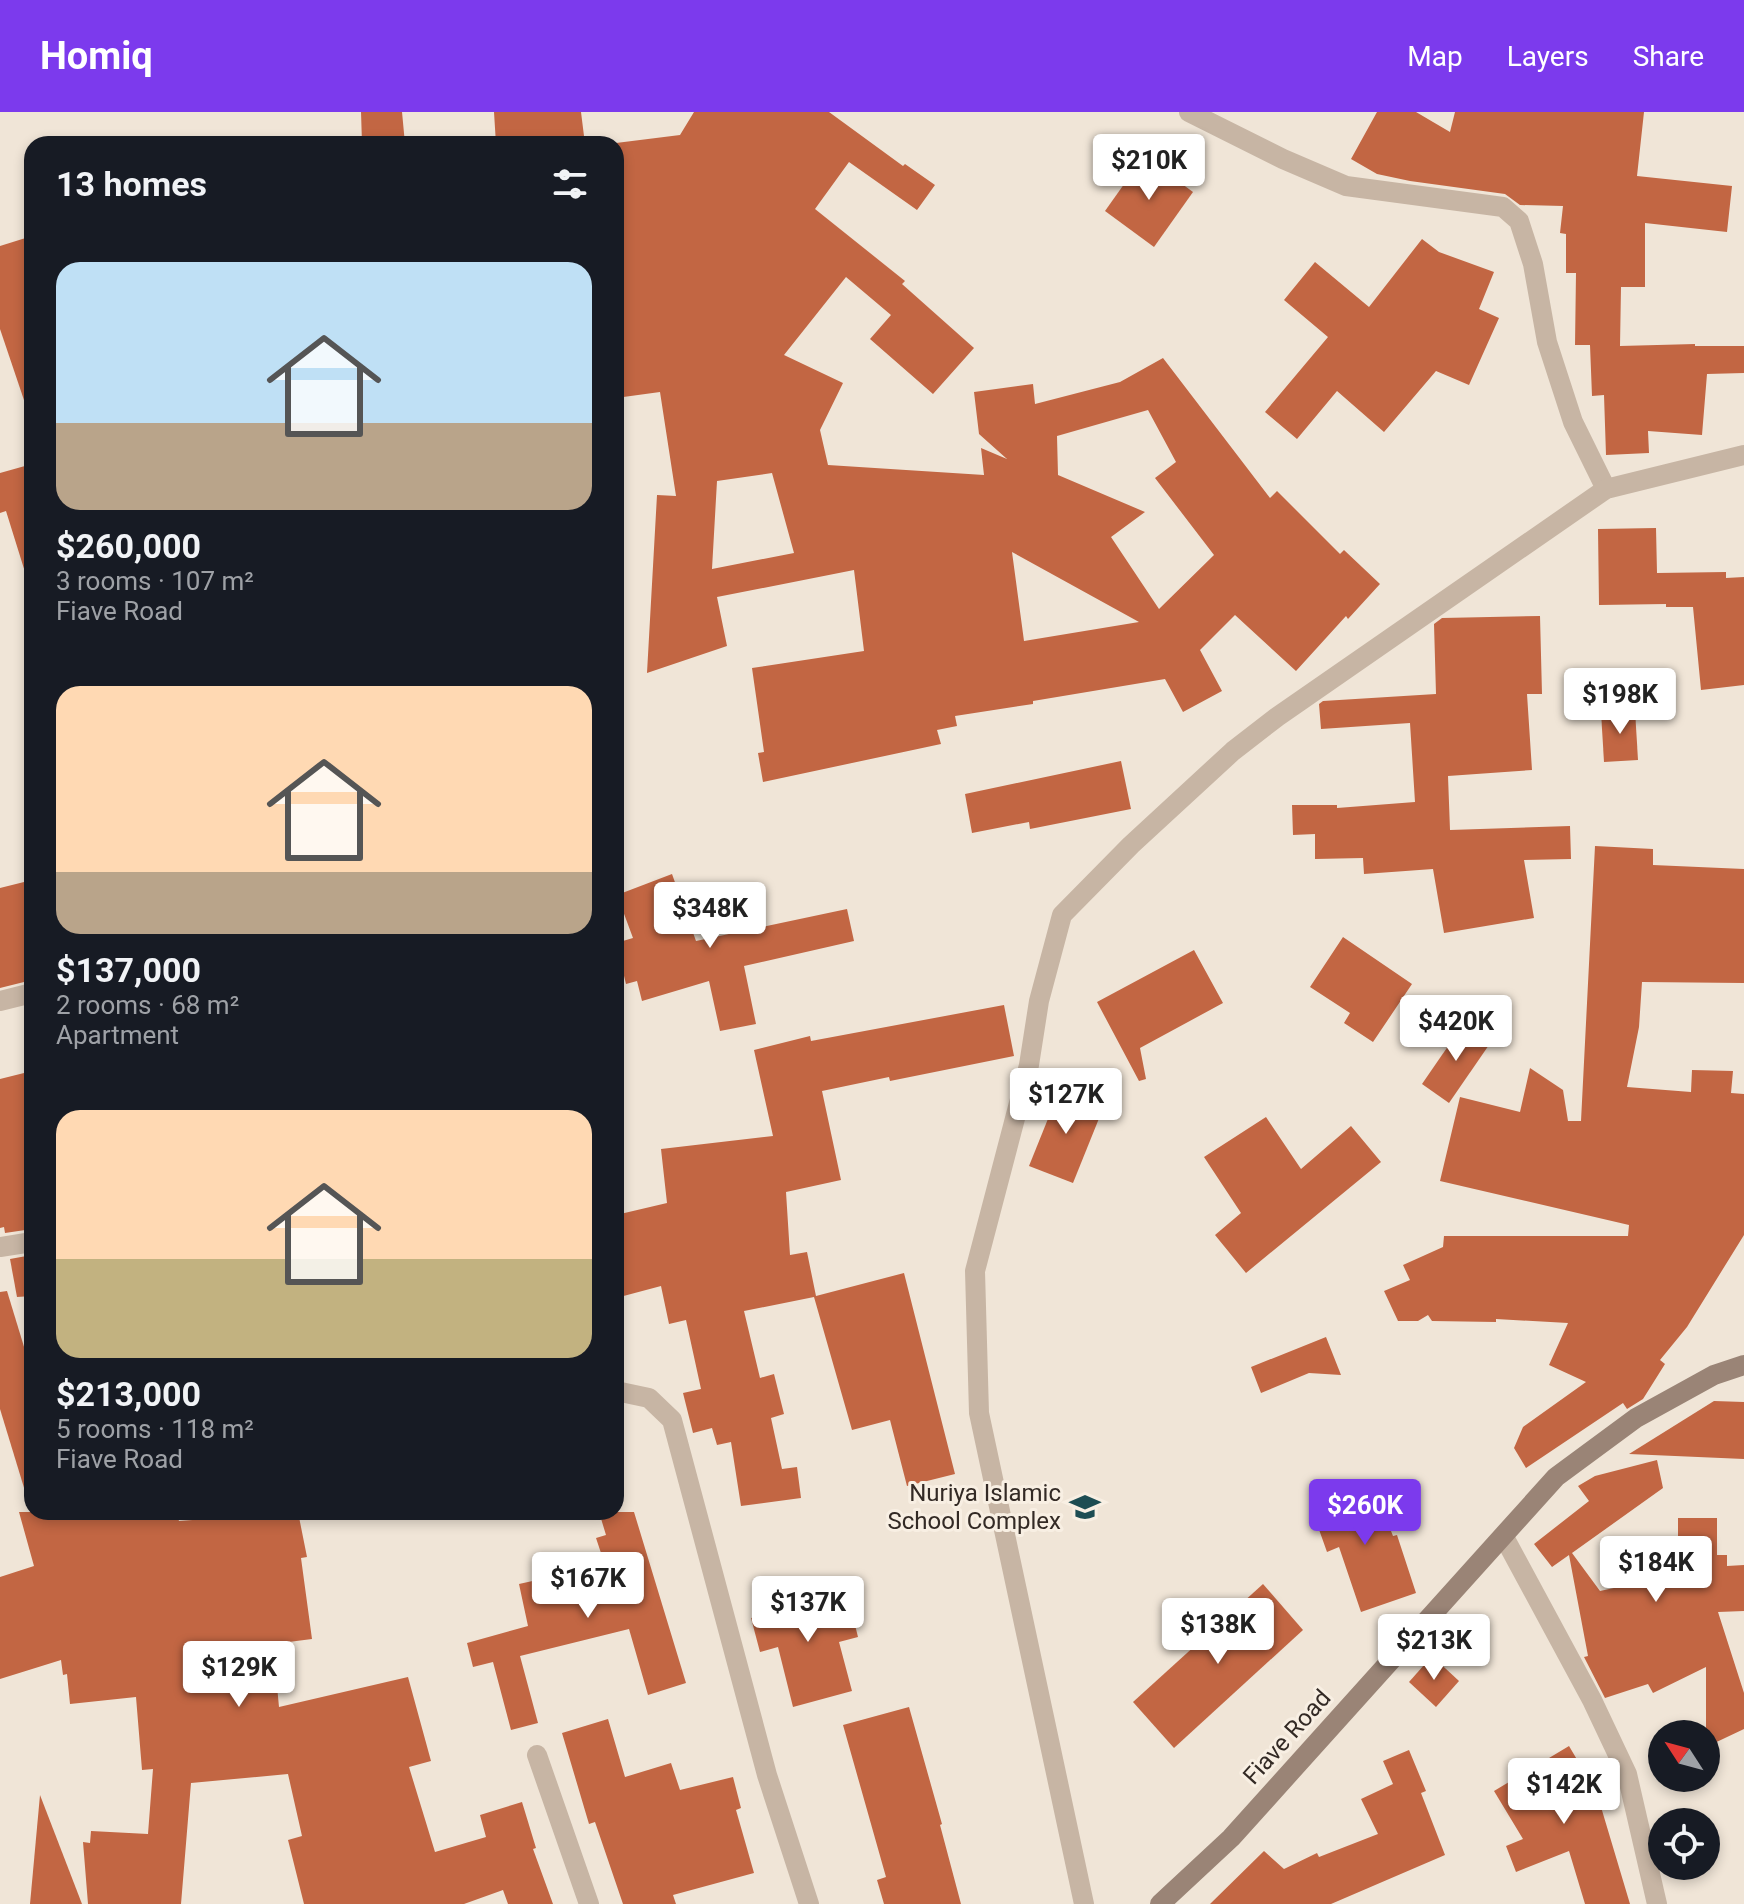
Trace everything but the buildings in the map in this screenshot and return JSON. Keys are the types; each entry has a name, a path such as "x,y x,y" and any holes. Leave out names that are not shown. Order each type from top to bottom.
{"street":[{"path":"1189,112 1283,159 1346,186 1503,207 1519,221 1533,264 1547,342 1573,422 1606,489"},
{"path":"1084,1904 979,1413 975,1271 1029,1065 1039,1001 1062,915 1131,845 1233,751 1277,717 1606,489 1744,455"},
{"path":"0,1001 24,995"},
{"path":"0,1247 24,1243"},
{"name":"Fiave Road","path":"1160,1904 1231,1838 1556,1477 1636,1418 1714,1375 1744,1365"},
{"path":"624,1393 649,1398 672,1420 767,1775 809,1904"},
{"path":"1504,1537 1592,1700 1627,1774 1657,1904"},
{"path":"537,1755 589,1904"}],"place":[{"name":"Nuriya Islamic School Complex","path":"1085,1507"}]}
